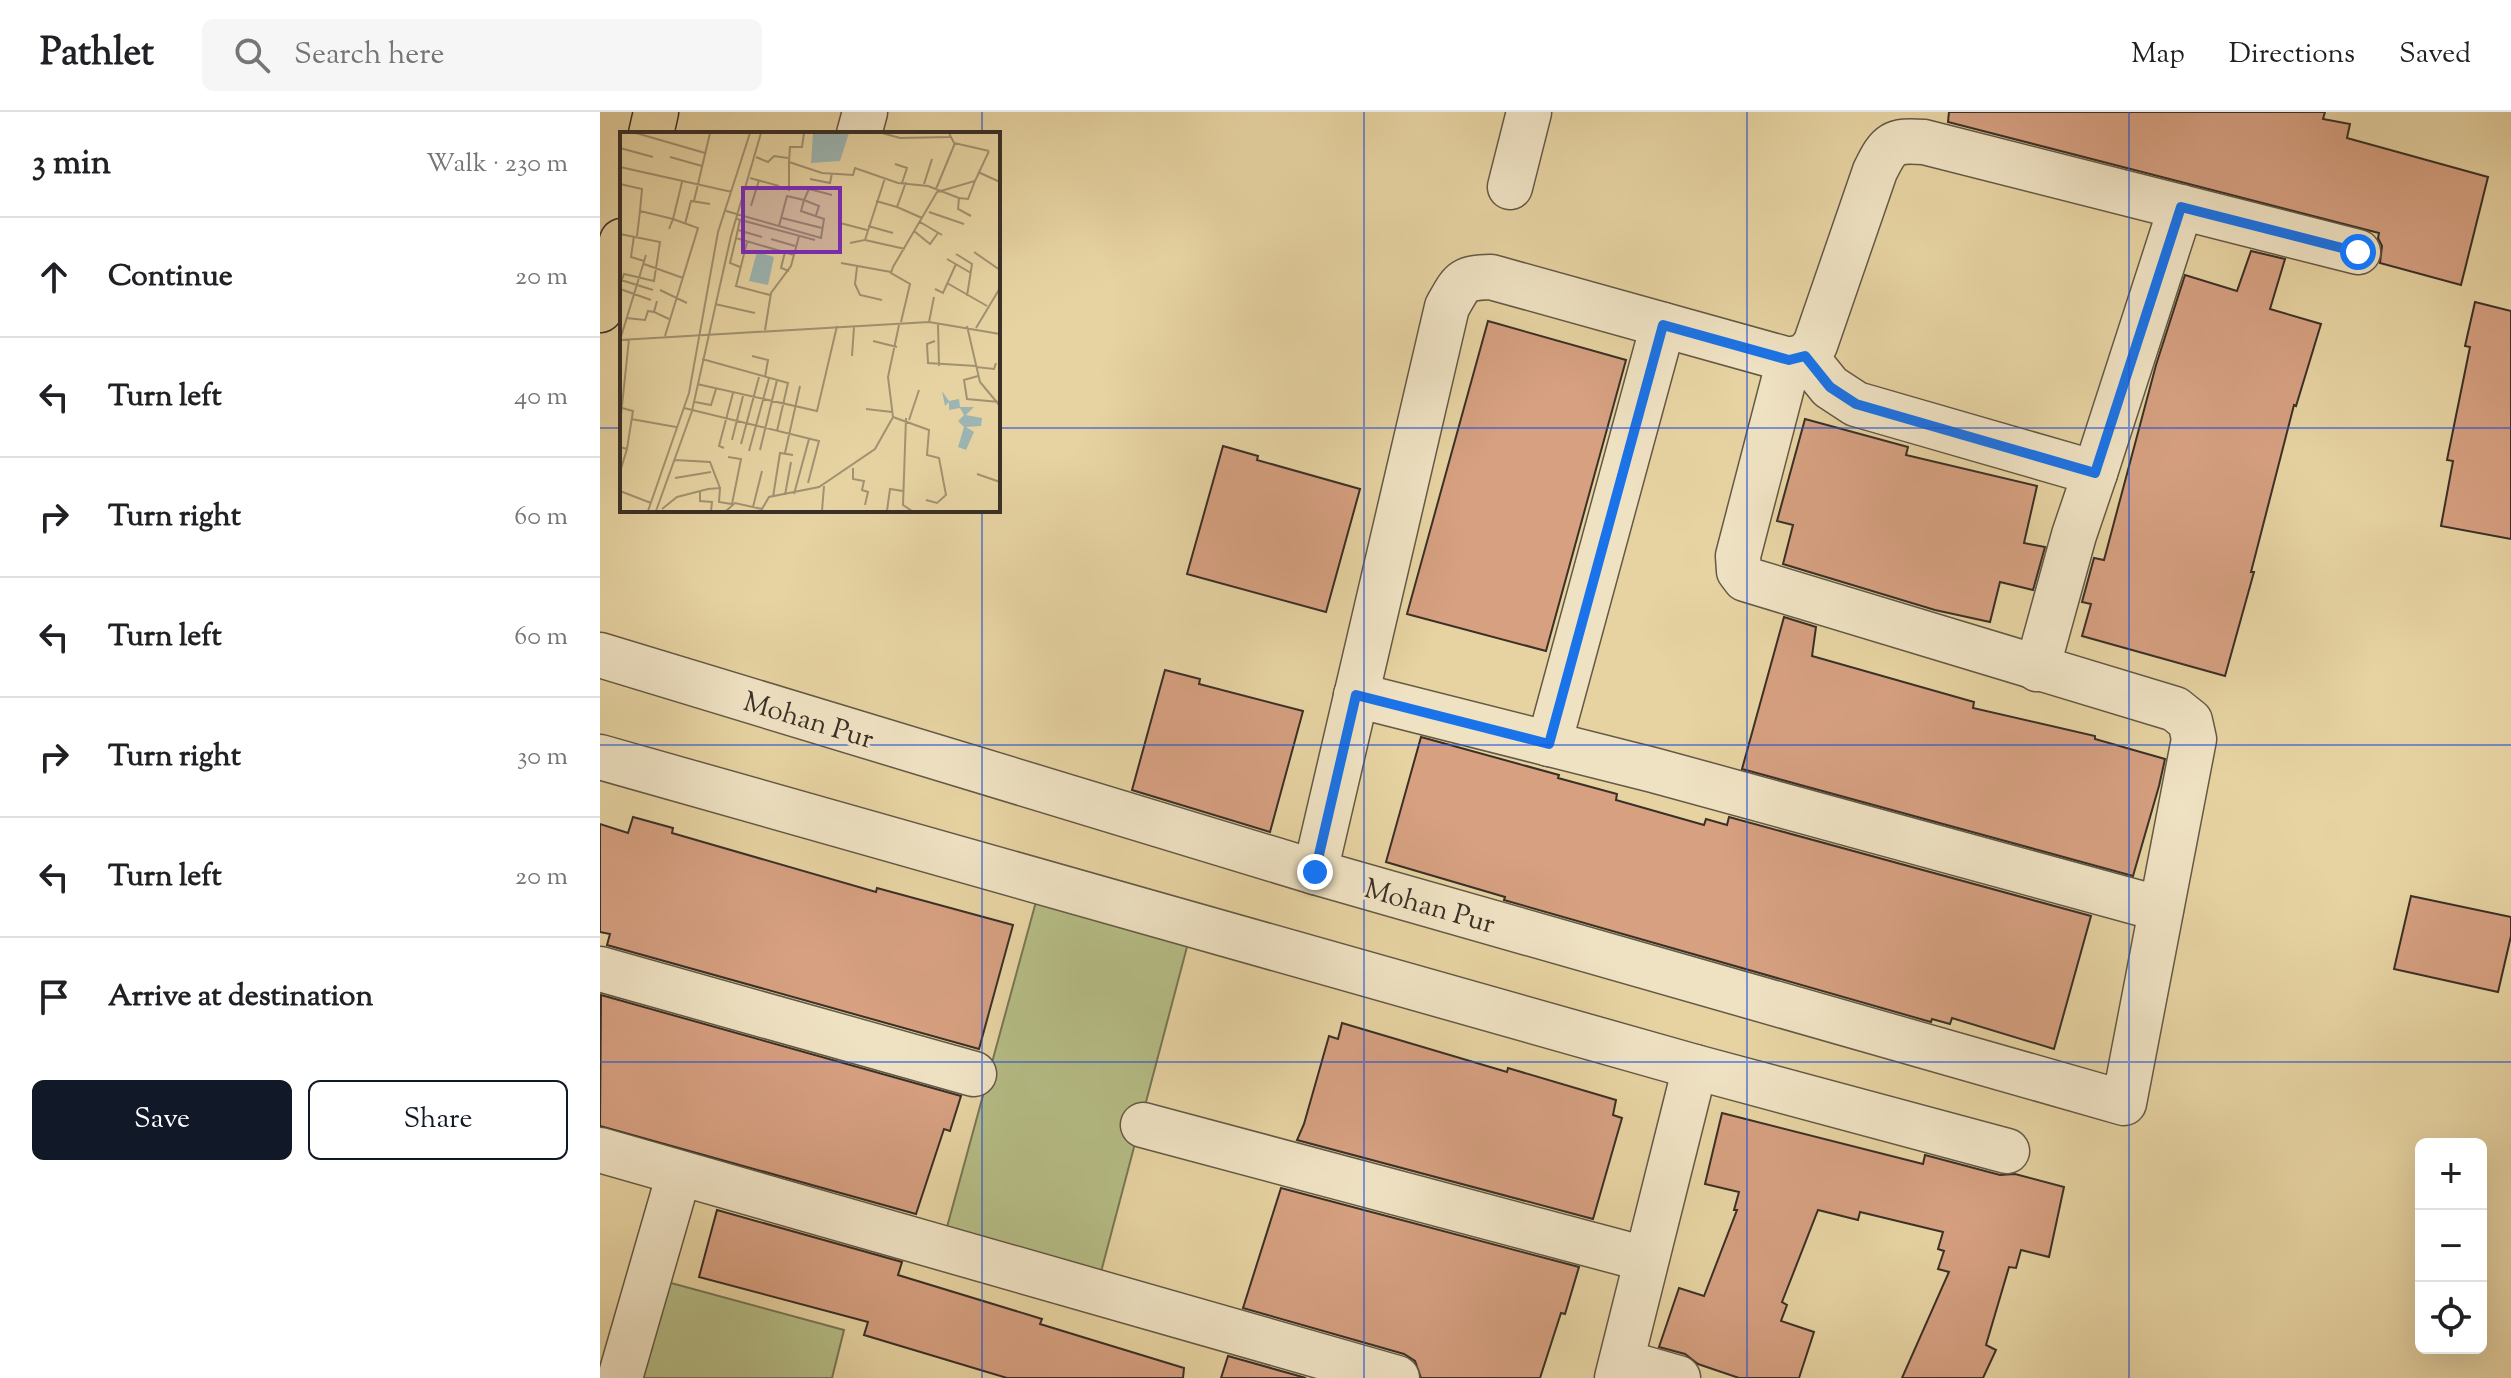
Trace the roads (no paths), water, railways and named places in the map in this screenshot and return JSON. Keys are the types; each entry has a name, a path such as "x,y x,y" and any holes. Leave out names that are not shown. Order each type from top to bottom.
{"highway":[{"path":"651,132 656,112"},
{"path":"600,310 620,247"}],"street":[{"path":"860,132 865,112"},
{"path":"1510,187 1529,112"},
{"path":"1356,695 2161,909 2194,739 2190,721 2175,709 1745,579 1739,571 1738,556 1797,358 1815,345 1875,171 1886,149 1899,140 1924,142 2358,252"},
{"path":"2037,669 2074,535 2181,207"},
{"path":"1315,872 1447,307 1458,287 1469,278 1491,277 1797,358 1830,387 1856,404 2095,473"},
{"path":"1549,744 1663,325"},
{"name":"Mohan Pur","path":"600,655 1315,872 2124,1103 2161,909"},
{"path":"600,757 1695,1067 2007,1151"},
{"path":"600,969 974,1074"},
{"path":"1678,1378 1620,1370 1645,1259 1695,1067"},
{"path":"1143,1125 1645,1259"},
{"path":"600,1150 1397,1378"},
{"path":"620,1378 679,1174"}]}
